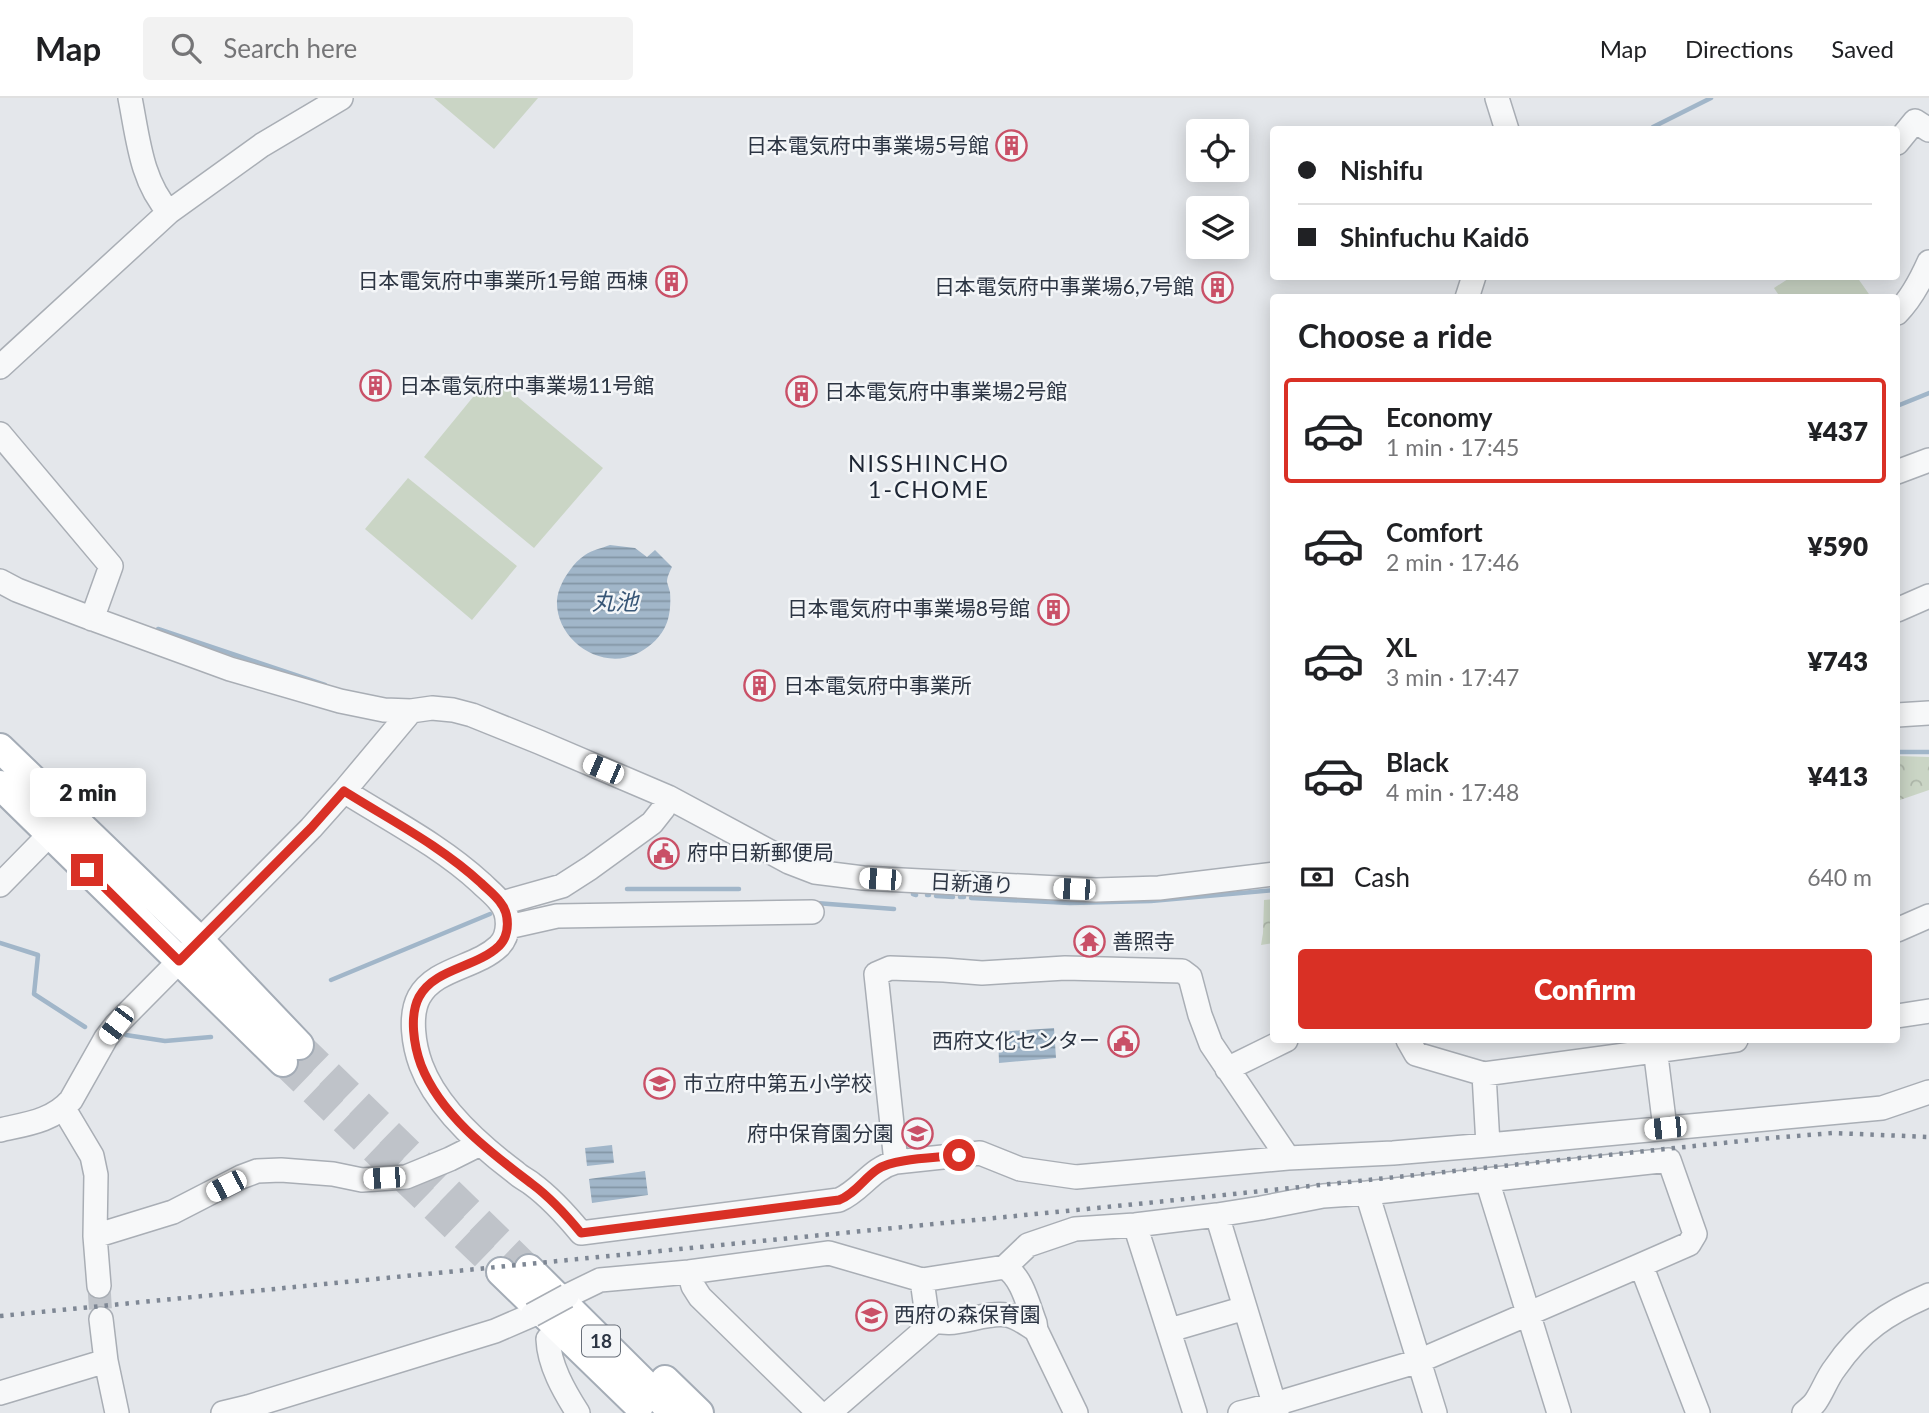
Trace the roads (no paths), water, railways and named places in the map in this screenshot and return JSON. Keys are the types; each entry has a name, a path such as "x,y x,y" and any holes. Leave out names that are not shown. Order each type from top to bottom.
{"main road":[{"path":"0,748 200,940 291,1053 179,961 0,785"},
{"name":"18","path":"646,1413 515,1271 674,1413"},
{"path":"572,1293 699,1413"},
{"path":"529,1317 624,1413"}],"street":[{"path":"130,98 150,186 169,212"},
{"path":"0,367 169,212 262,145 341,98"},
{"path":"1497,98 1506,126"},
{"path":"1900,139 1915,121 1929,130"},
{"path":"1900,309 1929,262"},
{"path":"0,434 111,566 92,619"},
{"path":"1900,471 1929,460"},
{"name":"日新通り","path":"0,581 92,619 230,669 328,697 376,709 432,708 472,715 539,742 814,872 897,880 1106,890 1159,888 1270,874"},
{"path":"1900,609 1929,596"},
{"path":"0,1130 42,1120 64,1109 116,1025 311,828 411,710"},
{"path":"1900,715 1929,713"},
{"path":"344,791 449,857 502,903 508,927 500,945 438,978 420,995 415,1008 414,1035 421,1065 438,1098 480,1144 533,1184 581,1233 839,1200 851,1194 884,1165 980,1153 1020,1169 1076,1177 1289,1158 1488,1145 1882,1108 1929,1092"},
{"path":"502,903 562,886 638,835 652,823 666,803"},
{"path":"0,885 50,834"},
{"path":"508,927 557,916 812,912"},
{"path":"1900,929 1929,916"},
{"path":"896,1162 876,974 890,968 982,973 1065,968 1182,971 1190,978 1211,1044 1289,1158"},
{"path":"1900,1016 1929,1011"},
{"path":"1227,1069 1280,1043"},
{"path":"1410,1043 1416,1054 1485,1074 1655,1045 1687,1043"},
{"path":"1655,1045 1665,1128"},
{"path":"1485,1074 1488,1145"},
{"path":"64,1109 92,1156 96,1175 95,1236 99,1286"},
{"path":"95,1236 173,1212 257,1171 332,1174 362,1180 406,1177 480,1144"},
{"path":"1003,1315 1017,1294 1011,1273 1028,1245 1075,1229 1217,1215 1323,1196 1669,1160 1695,1234 1689,1244 1419,1361 1276,1409 1240,1413"},
{"path":"1488,1180 1559,1413"},
{"path":"1367,1193 1435,1413"},
{"path":"1217,1215 1276,1409"},
{"path":"1135,1225 1195,1413"},
{"path":"223,1413 495,1331 529,1317 600,1280 689,1272 829,1253 922,1280 1011,1273"},
{"path":"1641,1265 1698,1413"},
{"path":"689,1272 700,1297 820,1413"},
{"path":"1011,1273 1076,1413"},
{"path":"922,1280 927,1317 934,1322 944,1324 1003,1315 1014,1317 1036,1330"},
{"path":"1804,1413 1816,1402 1832,1371 1851,1344 1900,1307 1929,1295"},
{"path":"1170,1330 1245,1308"},
{"path":"101,1319 106,1361 117,1413"},
{"path":"829,1413 934,1322"},
{"path":"548,1339 549,1355 578,1413"},
{"path":"0,1393 106,1361"}],"water":[{"name":"丸池","path":"610,545 635,548 647,557 655,550 672,567 667,582 670,611 664,629 648,647 622,658 595,655 582,648 563,627 558,614 559,592 572,568 588,553"},
{"path":"1054,1028 1056,1058 999,1063 998,1032"},
{"path":"612,1145 614,1163 587,1166 585,1148"},
{"path":"645,1171 648,1195 592,1203 589,1179"}],"waterway":[{"path":"1655,126 1711,98"},
{"path":"1900,405 1929,393"},
{"path":"158,629 325,685"},
{"path":"1900,752 1929,752"},
{"path":"630,889 627,889 739,889"},
{"path":"971,898 1070,903 1151,901 1270,890"},
{"path":"936,896 953,897"},
{"path":"816,903 894,909"},
{"path":"331,980 490,914"},
{"path":"0,943 38,955 34,994 85,1027"},
{"path":"126,1035 165,1041 211,1037"}],"tunnel":[{"path":"299,1045 529,1269"},
{"path":"283,1062 501,1272"},
{"path":"99,1286 101,1319"}],"railway":[{"path":"0,1316 1147,1203 1771,1138 1833,1133 1929,1137"}],"place":[{"name":"日本電気府中事業場5号館","path":"1012,146"},
{"name":"日本電気府中事業所1号館 西棟","path":"671,281"},
{"name":"日本電気府中事業場6,7号館","path":"1217,287"},
{"name":"日本電気府中事業場11号館","path":"376,386"},
{"name":"日本電気府中事業場2号館","path":"801,392"},
{"name":"日本電気府中事業場8号館","path":"1053,609"},
{"name":"日本電気府中事業所","path":"760,686"},
{"name":"府中日新郵便局","path":"664,853"},
{"name":"善照寺","path":"1089,942"},
{"name":"西府文化センター","path":"1123,1041"},
{"name":"市立府中第五小学校","path":"660,1084"},
{"name":"府中保育園分園","path":"917,1134"},
{"name":"西府の森保育園","path":"871,1315"}],"district":[{"name":"NISSHINCHO 1-CHOME","path":"929,477"}]}
